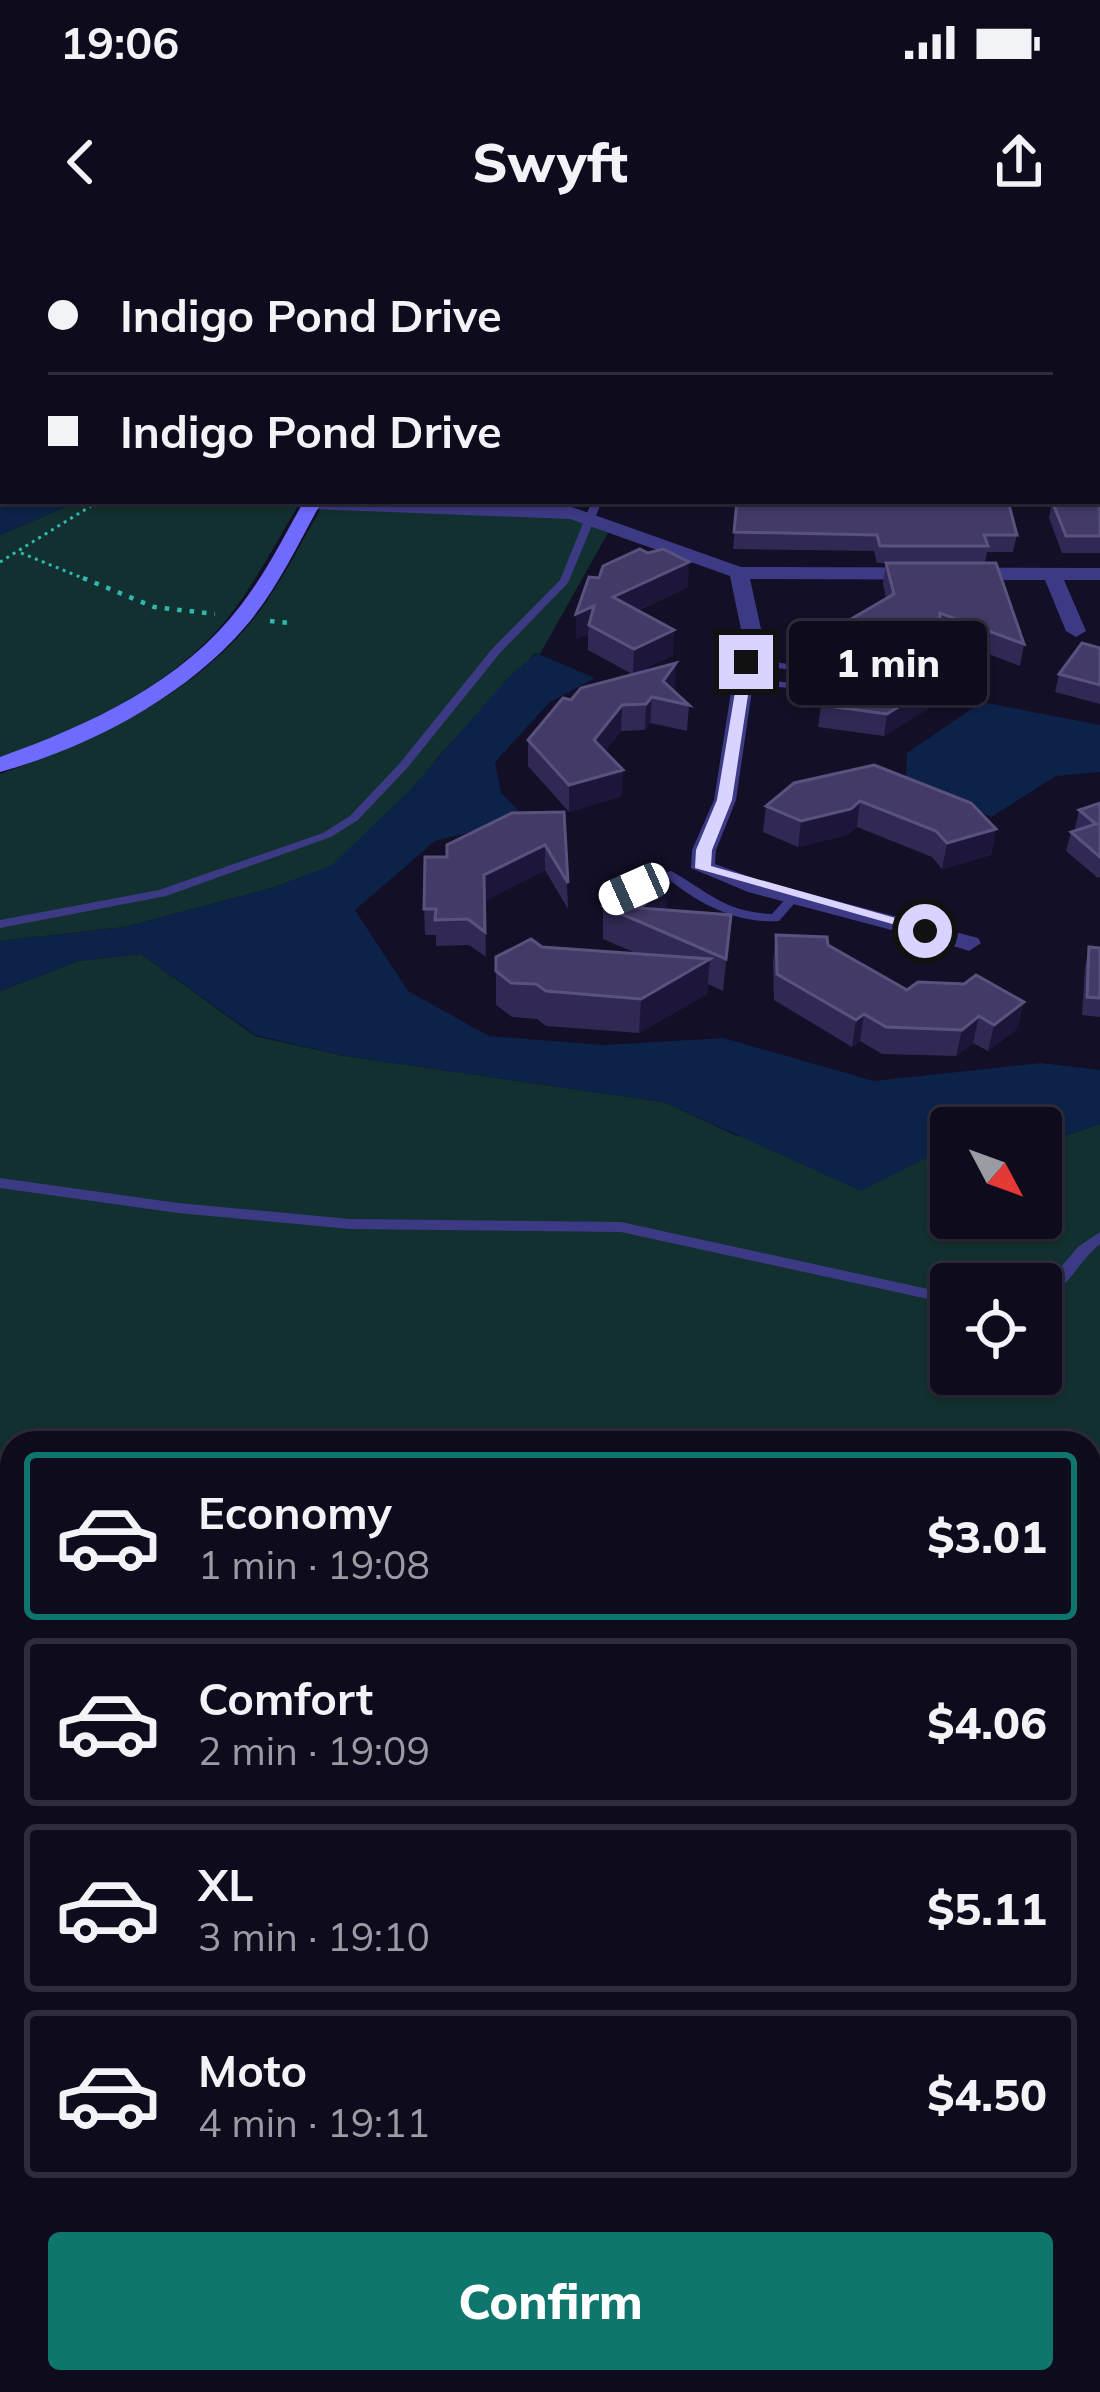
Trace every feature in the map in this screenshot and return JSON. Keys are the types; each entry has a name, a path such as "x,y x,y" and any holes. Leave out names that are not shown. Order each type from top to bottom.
{"street":[{"path":"0,765 64,741 138,703 192,665 242,616 311,504"},
{"path":"359,504 594,510 739,573 1100,574"},
{"path":"739,573 752,628 725,800 704,850 703,868 969,943"},
{"path":"1052,574 1076,631"}],"lane":[{"path":"0,924 144,898 327,835 354,818 391,781 496,651 566,581 594,510"},
{"path":"811,670 813,679 807,687 745,671 811,670"},
{"path":"703,868 665,876 706,902 759,918 775,918 794,897"},
{"path":"0,1183 178,1208 350,1224 621,1227 930,1294"},
{"path":"1062,1279 1086,1245 1100,1237"}],"path":[{"path":"0,562 21,554 95,504"},
{"path":"21,554 154,607 290,623"}],"green space":[{"path":"72,504 299,504 238,605 180,665 93,719 0,757 0,535"},
{"path":"321,508 570,518 609,531 540,654 535,653 438,757 368,854 272,888 125,927 0,941 0,774 100,733 195,676 258,613"},
{"path":"141,954 255,1036 345,1056 664,1102 737,1136 930,1150 930,1239 1062,1239 1062,1137 1100,1124 1100,1431 0,1431 0,991 78,961"}],"water":[{"path":"0,504 72,504 0,535"},
{"path":"536,653 595,678 550,702 495,762 501,793 526,818 435,841 355,910 408,991 489,1036 605,1045 723,1038 874,1081 1041,1063 1100,1070 1100,1124 1062,1137 1062,1107 930,1107 930,1156 861,1191 664,1102 345,1056 255,1035 141,954 78,961 0,991 0,941 125,927 272,888 332,865 410,790 507,679"},
{"path":"982,702 1100,725 1100,772 1056,776 991,817 906,777 907,753"}],"building":[{"path":"737,504 1009,504 1017,535 984,535 988,546 880,546 877,535 734,532"},
{"path":"1053,504 1100,504 1100,536 1066,536"},
{"path":"640,549 648,553 663,549 689,562 613,597 674,630 634,649 589,625 594,606 576,614 589,577 599,578 603,566"},
{"path":"886,563 996,563 1024,644 940,613 936,684 887,714 821,705 905,656 839,626 894,594"},
{"path":"1082,643 1100,648 1100,685 1059,674"},
{"path":"676,663 663,681 689,705 652,697 646,704 622,705 594,740 623,770 569,785 528,740 563,698 571,700 581,688"},
{"path":"874,765 971,803 996,829 947,843 936,831 860,801 851,809 801,821 766,806 794,783"},
{"path":"1100,803 1100,857 1071,832 1096,824 1079,810"},
{"path":"564,812 568,883 545,845 484,875 485,932 468,919 435,920 436,909 424,909 425,857 447,857 447,845 512,813"},
{"path":"642,873 668,883 640,908 731,915 726,959 603,906"},
{"path":"776,935 827,937 828,945 907,990 918,982 964,984 976,975 1024,1002 994,1025 979,1016 962,1030 886,1027 864,1014 856,1020 777,974"},
{"path":"531,939 542,947 710,959 641,999 546,991 536,984 511,983 496,971 496,957"},
{"path":"1089,947 1100,948 1100,998 1087,997"}],"route":[{"path":"746,662 725,800 704,850 703,868 756,887 925,931"}]}
